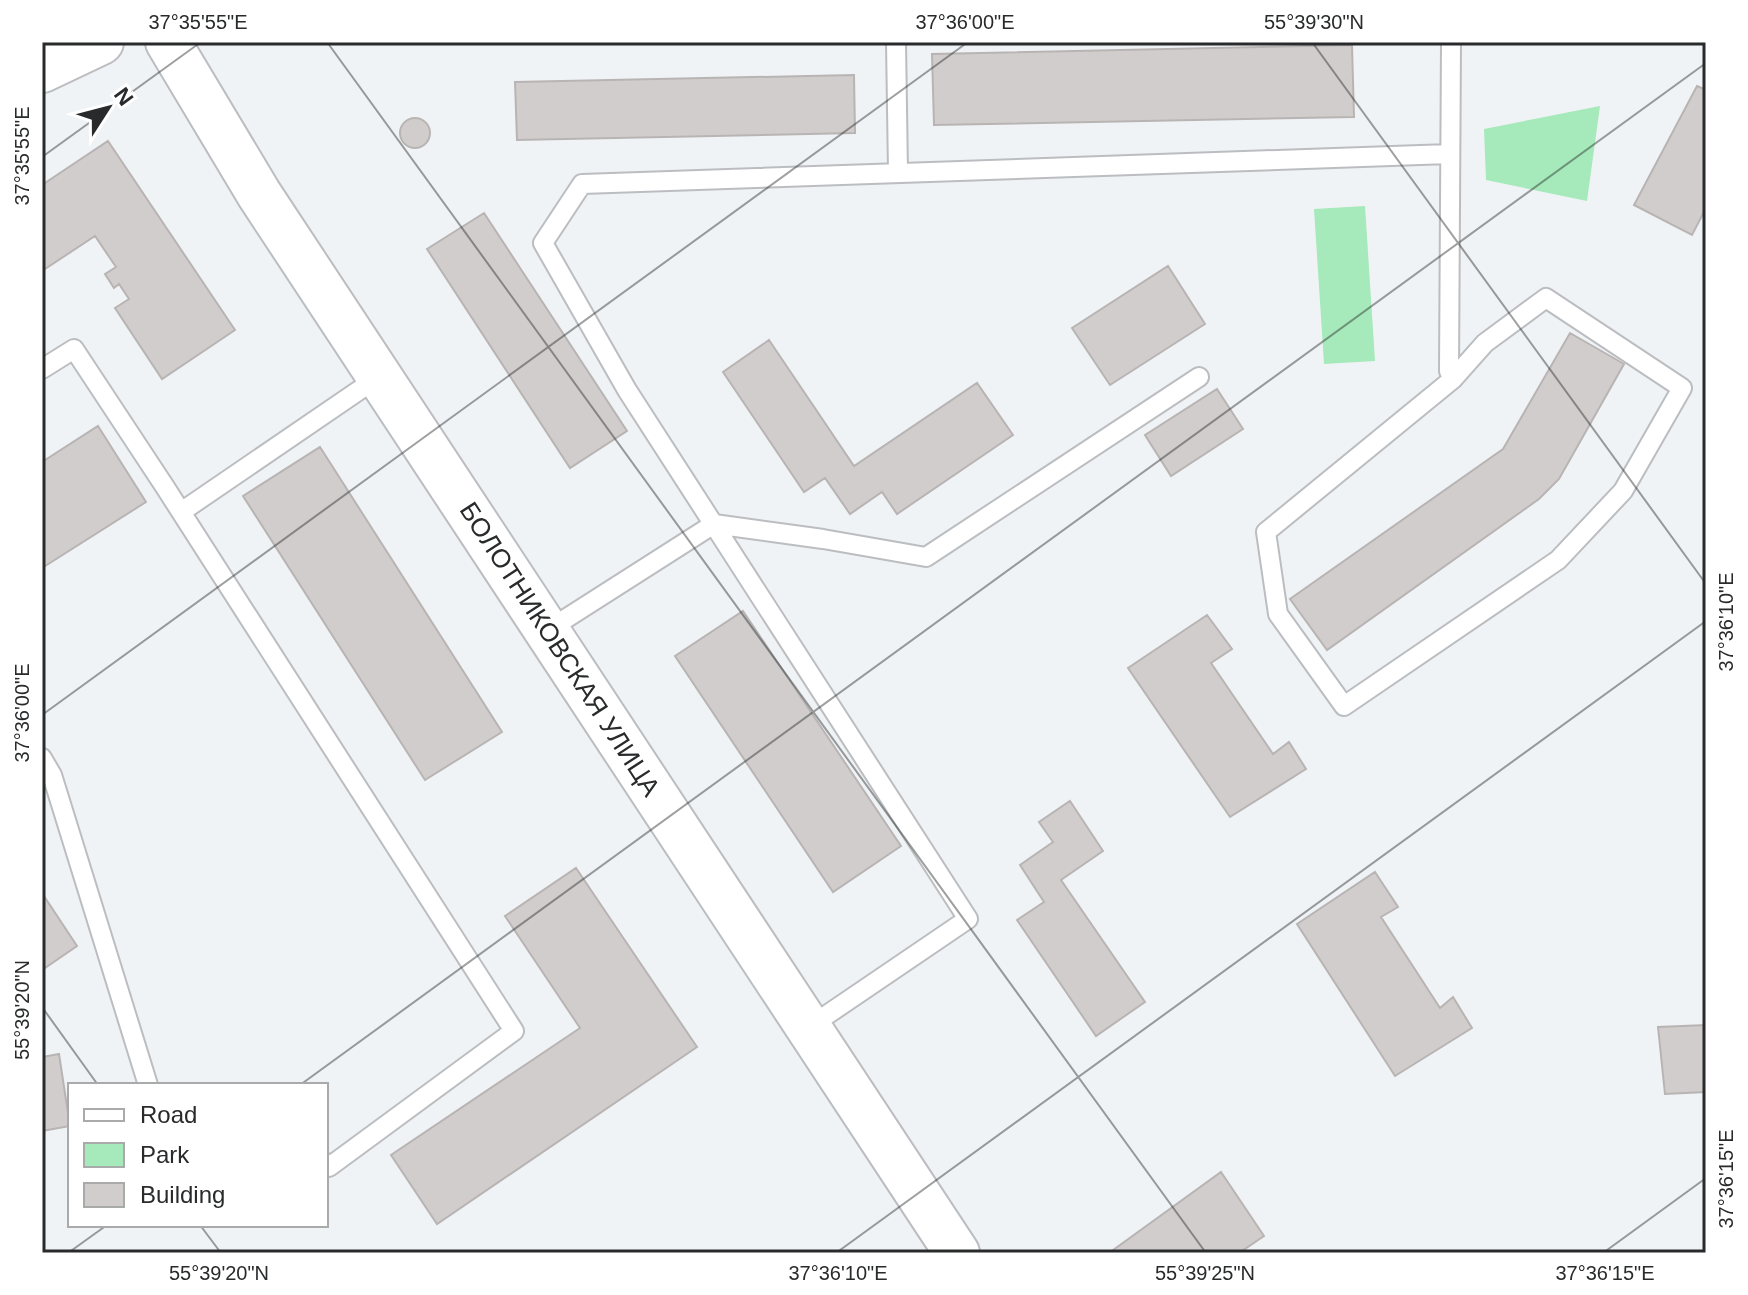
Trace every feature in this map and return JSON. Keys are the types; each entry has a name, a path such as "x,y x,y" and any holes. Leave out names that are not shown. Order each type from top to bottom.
{"street":[{"path":"42,70 101,42"},
{"name":"БОЛОТНИКОВСКАЯ УЛИЦА","path":"168,42 259,194 957,1253"}],"lane":[{"path":"896,42 898,173"},
{"path":"1451,42 1449,371 1453,379"},
{"path":"809,1027 968,919 627,390 543,243 582,184 1449,154"},
{"path":"1546,298 1682,388 1623,491 1558,560 1344,706 1278,614 1266,532 1453,379 1485,343 1546,298"},
{"path":"42,369 74,349 514,1031 328,1166"},
{"path":"181,512 380,376"},
{"path":"548,630 714,524 926,557 1199,377"},
{"path":"42,758 52,775 147,1083"}],"green space":[{"path":"1600,106 1587,201 1486,180 1484,129"},
{"path":"1365,206 1375,361 1324,364 1314,209"}],"building":[{"path":"1352,45 1354,117 934,125 932,54"},
{"path":"854,75 855,133 517,140 515,82"},
{"path":"1697,86 1706,90 1706,208 1692,235 1634,205"},
{"path":"415,118 421,119 429,127 429,139 421,147 415,148 409,147 401,139 400,133 401,127 409,119"},
{"path":"108,141 235,330 162,379 115,308 129,299 119,284 114,288 105,274 116,267 95,236 42,271 42,185"},
{"path":"484,213 627,431 570,468 427,249"},
{"path":"1168,266 1205,324 1110,385 1072,328"},
{"path":"1570,333 1624,364 1559,479 1539,499 1327,650 1290,599 1503,449"},
{"path":"769,340 854,466 977,383 1013,435 897,514 882,492 850,514 825,478 804,492 723,372"},
{"path":"1217,389 1243,429 1171,476 1145,435"},
{"path":"98,426 146,502 42,568 42,462"},
{"path":"320,447 502,732 425,780 243,496"},
{"path":"743,611 901,846 833,892 675,656"},
{"path":"1207,615 1232,649 1211,663 1273,754 1289,742 1306,769 1230,817 1128,668"},
{"path":"1070,801 1103,851 1061,880 1145,1002 1096,1036 1017,920 1044,902 1020,865 1053,842 1039,822"},
{"path":"576,868 697,1047 437,1224 391,1155 580,1028 505,916"},
{"path":"1375,872 1398,907 1381,917 1440,1008 1453,997 1472,1028 1395,1076 1297,924"},
{"path":"42,893 77,946 42,970"},
{"path":"1706,1025 1706,1092 1665,1094 1658,1027"},
{"path":"59,1054 68,1126 42,1131 42,1057"},
{"path":"1221,1172 1264,1236 1239,1253 1109,1253"}]}
